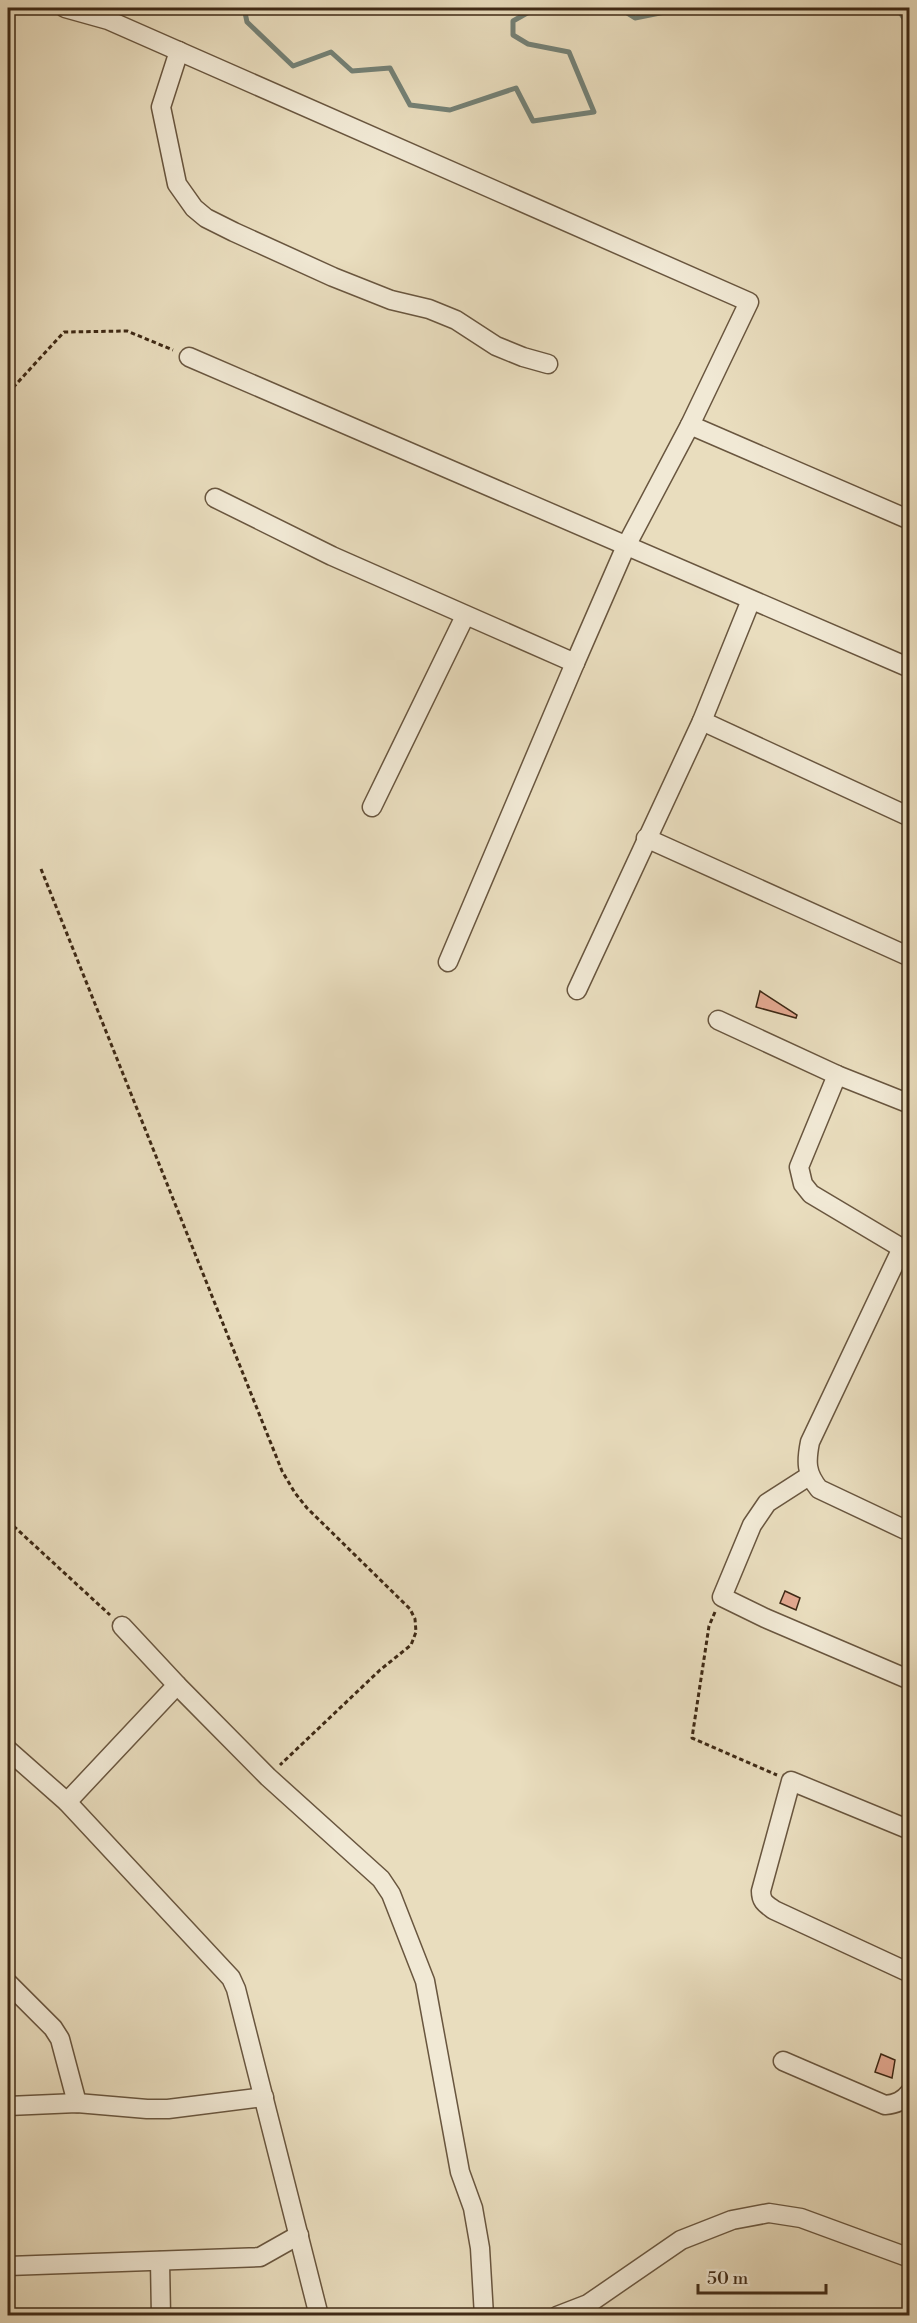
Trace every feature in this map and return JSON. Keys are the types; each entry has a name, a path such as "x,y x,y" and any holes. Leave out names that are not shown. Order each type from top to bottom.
{"street":[{"path":"64,8 108,20 749,302 690,425 626,546 448,962"},
{"path":"179,51 161,107 177,184 194,208 206,218 234,232 323,272 391,300 429,309 456,320 496,346 548,364"},
{"path":"189,357 909,668"},
{"path":"690,425 909,520"},
{"path":"215,498 332,556 575,663"},
{"path":"577,990 702,721 751,600"},
{"path":"372,807 465,616"},
{"path":"702,721 909,817"},
{"path":"646,838 909,957"},
{"path":"717,1020 837,1075 909,1104"},
{"path":"837,1075 802,1158 799,1174 811,1194 905,1251 810,1442 809,1476 819,1489 833,1498 909,1532"},
{"path":"809,1476 768,1503 752,1525 722,1597 909,1680"},
{"path":"122,1626 268,1777 381,1879 392,1894 425,1981 460,2172 473,2208 484,2316"},
{"path":"67,1802 177,1685"},
{"path":"8,1750 67,1802 224,1967 231,1978 236,1989 319,2316"},
{"path":"909,1830 791,1781 761,1891 761,1898 765,1904 774,1910 909,1973"},
{"path":"8,1983 57,2033 77,2103"},
{"path":"783,2061 885,2104 895,2104 903,2100 909,2092"},
{"path":"8,2106 77,2103 168,2109 264,2097"},
{"path":"557,2316 588,2304 681,2240 732,2220 769,2213 801,2218 909,2258"},
{"path":"8,2266 261,2257 299,2235"},
{"path":"160,2261 161,2316"}],"path":[{"path":"8,393 64,332 127,331 189,357"},
{"path":"41,869 282,1471 295,1493 308,1508 410,1609 415,1619 416,1632 411,1645 380,1670 268,1777"},
{"path":"8,1521 122,1626"},
{"path":"722,1597 709,1626 692,1738 791,1781"}],"building":[{"path":"760,991 797,1015 796,1018 756,1007"},
{"path":"785,1591 800,1598 796,1610 780,1603"},
{"path":"881,2054 895,2060 892,2078 875,2072"}],"waterway":[{"path":"244,8 247,22 293,66 331,52 352,71 390,68 410,105 450,110 516,88 533,121 594,112 569,52 528,44 513,35 513,21 536,8"},
{"path":"619,8 635,18 677,8"},
{"path":"852,8 860,11 867,8"},
{"path":"897,8 910,27"}]}
